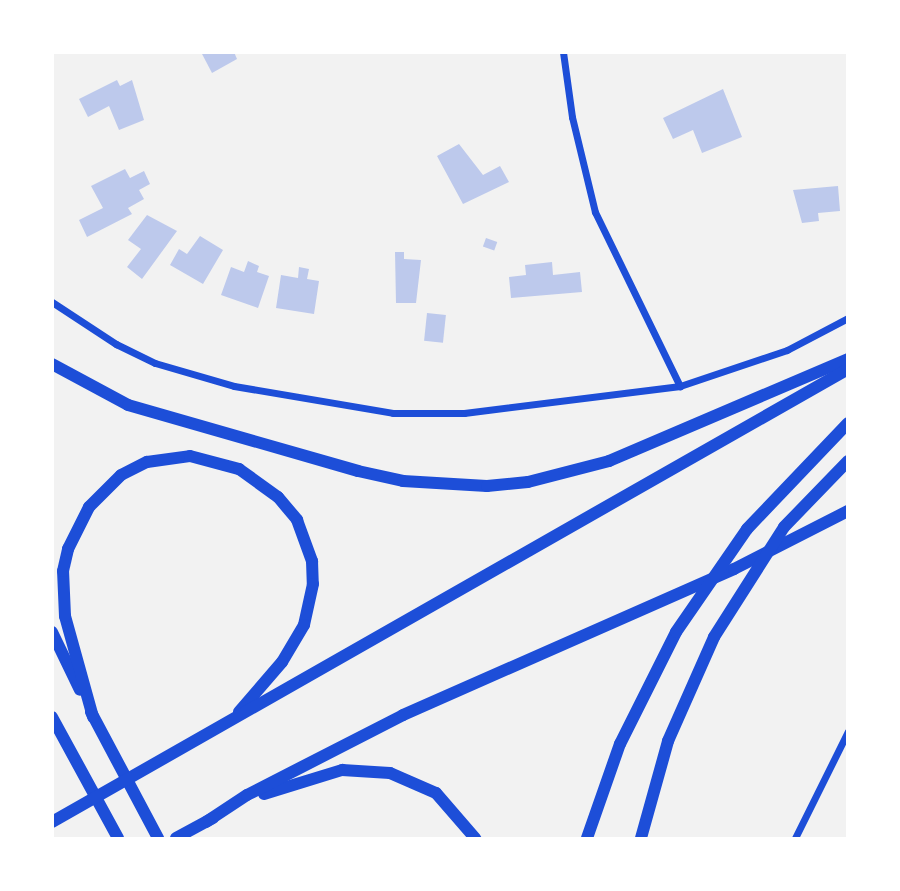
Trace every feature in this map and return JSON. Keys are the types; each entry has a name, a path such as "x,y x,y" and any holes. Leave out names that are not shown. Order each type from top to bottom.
{"highway":[{"path":"52,364 128,405 358,471 403,481 487,486 528,482 610,461 848,359"},
{"path":"55,820 848,369"},
{"path":"587,838 620,744 676,632 747,529 848,423"},
{"path":"93,718 65,616 63,571 68,549 89,507 121,475 147,462 190,456 239,469 278,497 297,520 312,561 310,605 295,644 230,722"},
{"path":"641,838 668,741 714,637 784,527 848,461"},
{"path":"176,838 361,736 734,569 848,511"},
{"path":"52,632 93,718 158,838"},
{"path":"52,717 118,838"},
{"path":"206,822 298,782 365,769 414,781 436,793 475,838"}],"street":[{"path":"563,52 572,117 595,212 680,386"},
{"path":"52,302 116,344 156,363 234,386 353,409 464,413 680,386 786,349 848,318"},
{"path":"795,838 848,731"}],"building":[{"path":"201,52 234,52 237,59 212,73"},
{"path":"117,80 120,86 132,80 144,120 119,130 109,106 88,117 79,99"},
{"path":"723,89 742,137 702,153 693,130 673,139 663,118"},
{"path":"459,144 483,175 500,166 509,182 463,204 437,156"},
{"path":"125,169 130,178 144,171 150,184 139,190 144,199 128,208 132,214 87,237 79,220 103,208 91,186"},
{"path":"838,186 840,211 818,213 819,221 802,223 793,190"},
{"path":"147,215 177,231 142,279 127,267 141,249 128,240"},
{"path":"200,236 223,250 203,284 170,265 179,249 187,254"},
{"path":"486,238 497,242 494,251 483,246"},
{"path":"395,252 404,252 404,259 421,260 416,303 396,303"},
{"path":"248,261 259,266 257,272 269,276 258,308 221,295 231,267 244,272"},
{"path":"552,262 553,275 580,272 582,292 511,298 509,277 526,275 525,265"},
{"path":"299,267 309,269 307,279 319,281 314,314 276,308 281,275 298,278"},
{"path":"427,313 446,315 443,343 424,341"}]}
